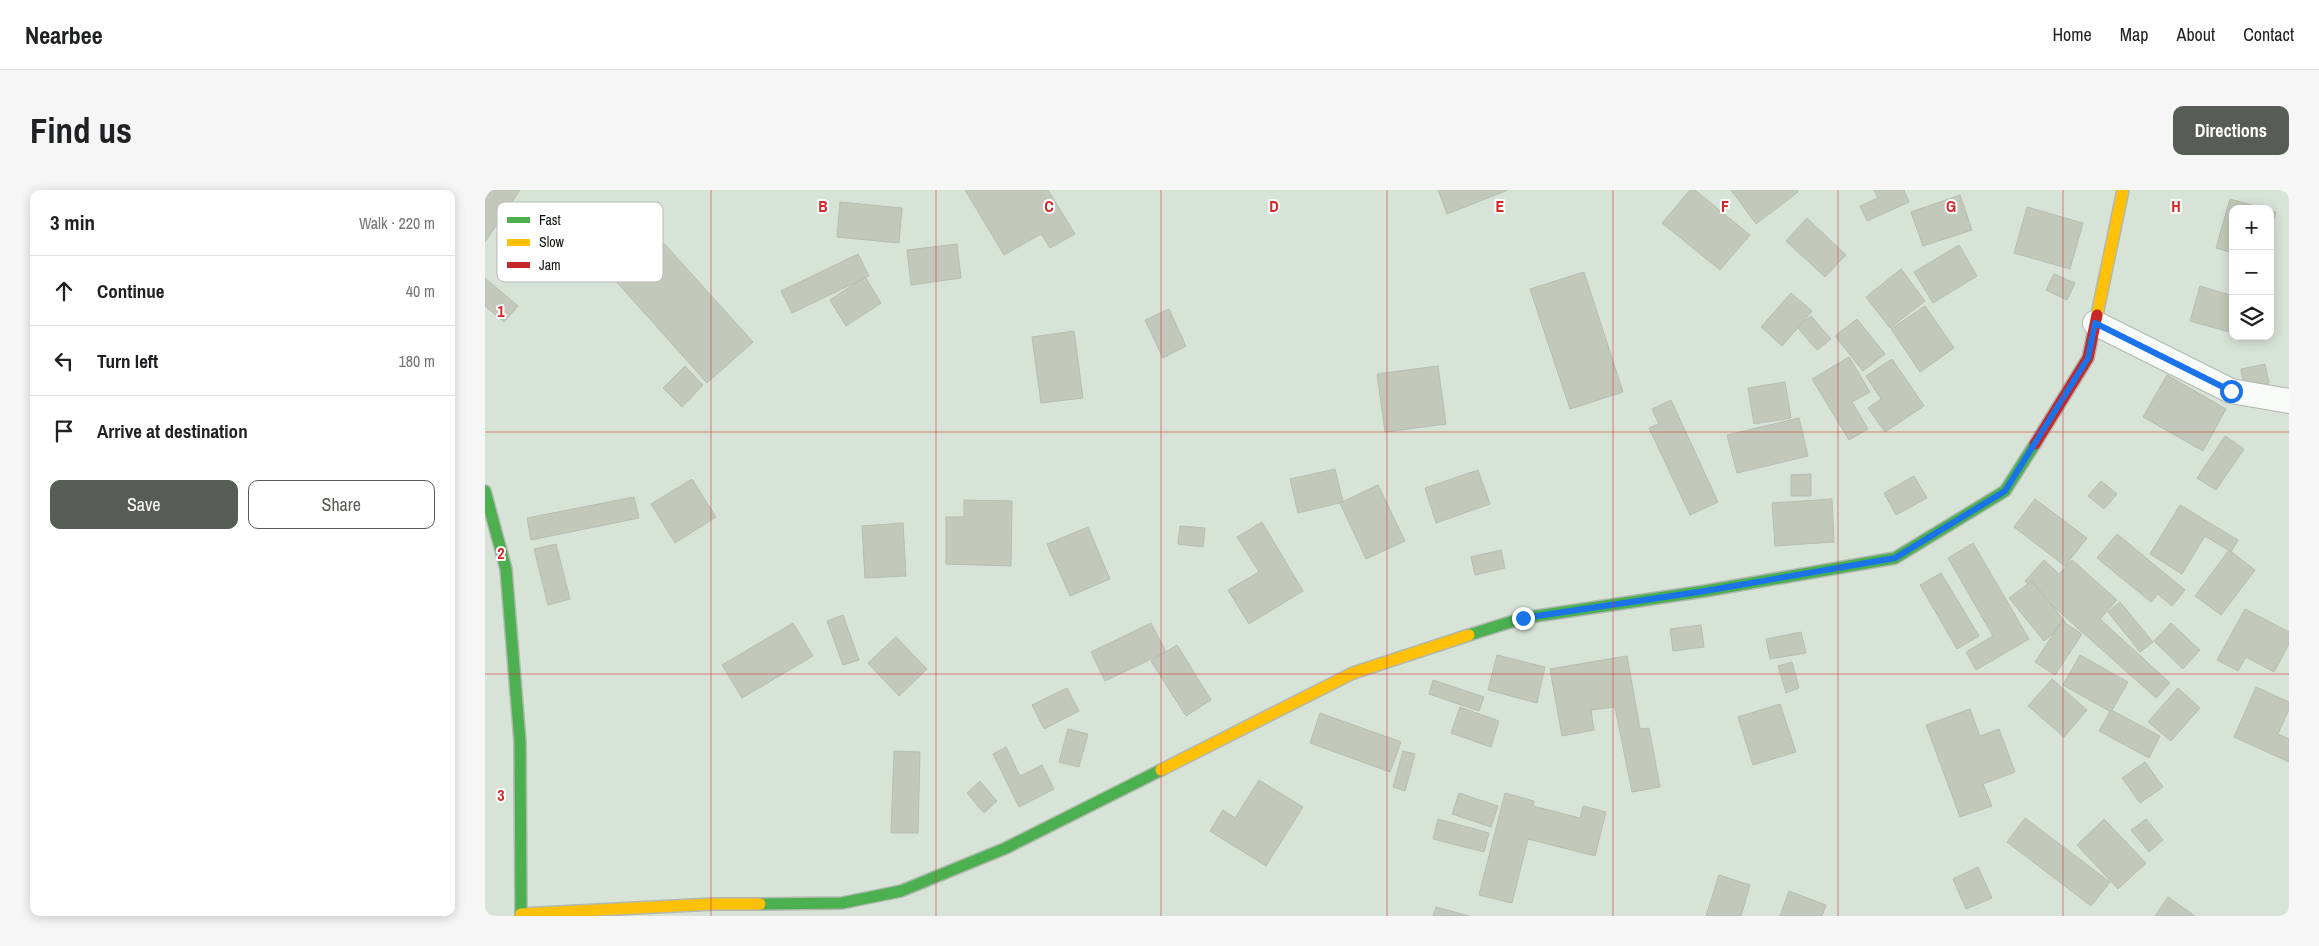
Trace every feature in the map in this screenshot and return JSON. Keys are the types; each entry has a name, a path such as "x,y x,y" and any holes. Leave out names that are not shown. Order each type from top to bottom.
{"street":[{"path":"485,491 506,569 520,742 521,915 713,904 849,909 901,891 1006,848 1362,670 1523,618 1705,591 1895,558 2005,491 2088,358 2123,190"},
{"path":"2095,323 2231,391 2289,401"}],"building":[{"path":"492,190 520,190 512,202 497,202 497,224 485,242 485,201"},
{"path":"965,190 1048,190 1075,234 1050,248 1041,234 1004,255"},
{"path":"1438,190 1508,190 1447,214"},
{"path":"1690,190 1695,190 1750,235 1720,270 1662,223"},
{"path":"1731,190 1797,190 1798,192 1756,224"},
{"path":"1874,190 1904,190 1909,202 1867,221 1860,206 1878,198"},
{"path":"1960,195 1972,230 1923,246 1911,212"},
{"path":"2230,199 2252,205 2229,205 2229,252 2216,248"},
{"path":"840,202 902,208 899,243 837,237"},
{"path":"2027,207 2083,223 2070,269 2014,253"},
{"path":"1807,218 1846,255 1825,277 1786,241"},
{"path":"663,242 753,342 707,383 617,282 663,282"},
{"path":"957,244 961,278 911,285 907,250"},
{"path":"1959,245 1977,276 1933,303 1914,272"},
{"path":"858,254 869,276 792,313 781,291"},
{"path":"1901,269 1925,301 1890,328 1866,297"},
{"path":"1584,272 1623,392 1570,409 1530,289"},
{"path":"2054,274 2075,283 2067,300 2046,290"},
{"path":"865,277 881,303 846,326 830,300"},
{"path":"485,278 518,306 504,322 485,306"},
{"path":"2200,286 2229,295 2229,332 2190,321"},
{"path":"1791,293 1812,311 1782,346 1761,327"},
{"path":"1925,306 1954,348 1920,372 1891,329"},
{"path":"1169,309 1186,346 1163,358 1145,320"},
{"path":"1811,316 1831,339 1817,350 1797,327"},
{"path":"1857,319 1885,354 1863,371 1835,336"},
{"path":"1074,331 1083,398 1041,403 1032,337"},
{"path":"1849,357 1870,392 1852,402 1868,429 1849,440 1812,379"},
{"path":"1892,359 1924,406 1885,432 1868,408 1881,399 1866,376"},
{"path":"2265,364 2269,383 2244,388 2241,369"},
{"path":"685,366 703,385 682,407 663,388"},
{"path":"1438,366 1446,424 1385,432 1377,374"},
{"path":"2167,375 2226,409 2203,451 2143,417"},
{"path":"1785,382 1791,418 1754,424 1748,388"},
{"path":"1671,400 1718,502 1690,515 1649,428 1659,424 1652,409"},
{"path":"1799,418 1808,456 1737,473 1727,435"},
{"path":"2225,436 2244,449 2216,490 2197,478"},
{"path":"1335,469 1343,502 1298,513 1290,479"},
{"path":"1478,470 1490,504 1436,523 1425,488"},
{"path":"1811,474 1811,496 1791,496 1791,475"},
{"path":"1914,476 1927,498 1896,515 1884,493"},
{"path":"692,479 716,517 675,543 651,504"},
{"path":"2101,481 2117,494 2104,509 2088,496"},
{"path":"1378,485 1405,541 1366,559 1340,503"},
{"path":"634,497 639,518 531,540 527,518"},
{"path":"1832,499 1834,542 1775,546 1772,503"},
{"path":"2035,499 2087,538 2065,566 2014,527"},
{"path":"964,500 1012,501 1011,566 946,564 946,517 964,517"},
{"path":"2180,505 2238,540 2231,552 2205,536 2182,574 2150,554"},
{"path":"1262,522 1303,591 1249,624 1228,590 1259,572 1237,537"},
{"path":"903,523 906,576 865,578 862,526"},
{"path":"1180,526 1205,528 1203,547 1178,544"},
{"path":"1088,527 1110,579 1070,596 1047,544"},
{"path":"2117,534 2185,590 2172,606 2158,594 2151,602 2097,558"},
{"path":"1973,543 2029,639 1976,670 1966,652 1993,636 1948,558"},
{"path":"556,544 570,599 548,605 534,549"},
{"path":"1501,550 1505,568 1475,575 1471,557"},
{"path":"2229,550 2255,570 2221,615 2195,596"},
{"path":"2044,560 2059,574 2072,560 2117,600 2100,619 2170,683 2156,698 2025,581"},
{"path":"1941,573 1979,636 1957,649 1920,585"},
{"path":"2032,581 2066,623 2044,641 2009,598"},
{"path":"2120,602 2153,642 2140,652 2108,612"},
{"path":"2245,609 2289,632 2289,644 2274,672 2246,657 2238,671 2217,660"},
{"path":"843,615 859,660 843,665 827,621"},
{"path":"2062,621 2082,634 2055,675 2035,662"},
{"path":"793,623 813,656 742,698 722,665"},
{"path":"1151,623 1166,652 1105,681 1091,652"},
{"path":"2171,623 2200,650 2183,669 2154,641"},
{"path":"1701,625 1704,647 1673,651 1670,629"},
{"path":"1801,632 1806,653 1770,659 1766,639"},
{"path":"896,637 927,669 899,696 868,663"},
{"path":"1177,645 1211,700 1186,716 1151,661"},
{"path":"1497,655 1545,667 1537,703 1488,690"},
{"path":"2080,655 2128,682 2111,712 2063,685"},
{"path":"1627,656 1640,729 1649,728 1660,787 1632,792 1615,707 1591,710 1594,730 1562,736 1550,669"},
{"path":"1792,662 1799,688 1786,693 1778,666"},
{"path":"2052,679 2087,710 2064,737 2028,706"},
{"path":"1433,680 1484,697 1479,711 1429,694"},
{"path":"2256,687 2289,702 2289,709 2278,734 2289,739 2289,762 2234,737"},
{"path":"1067,688 1079,711 1044,729 1032,705"},
{"path":"2178,688 2200,708 2171,741 2148,722"},
{"path":"1780,704 1796,752 1753,765 1738,717"},
{"path":"1460,707 1499,721 1491,747 1451,733"},
{"path":"1970,709 1980,736 1999,729 2015,772 1983,784 1992,806 1960,817 1926,725"},
{"path":"2111,710 2160,736 2149,758 2099,731"},
{"path":"1320,713 1401,742 1390,772 1310,743"},
{"path":"1068,729 1088,734 1079,767 1059,762"},
{"path":"1006,747 1020,776 1042,765 1054,789 1019,807 993,754"},
{"path":"894,751 920,752 918,833 891,833"},
{"path":"1403,751 1415,754 1405,791 1393,787"},
{"path":"2145,762 2163,787 2140,803 2122,778"},
{"path":"1259,780 1303,807 1266,866 1210,831 1223,810 1235,818"},
{"path":"980,781 997,801 984,813 967,793"},
{"path":"1459,793 1498,806 1491,827 1452,814"},
{"path":"1505,793 1534,801 1533,806 1580,818 1583,806 1606,812 1595,856 1528,839 1512,903 1479,895"},
{"path":"2025,818 2110,882 2091,906 2007,842"},
{"path":"1438,819 1489,833 1484,852 1433,839"},
{"path":"2104,819 2146,863 2118,889 2077,845"},
{"path":"2146,819 2163,840 2149,852 2131,830"},
{"path":"1978,867 1992,898 1966,909 1953,879"},
{"path":"1719,875 1750,885 1741,916 1706,916"},
{"path":"1789,891 1826,905 1822,916 1780,916"},
{"path":"2168,897 2195,916 2155,916"},
{"path":"1436,907 1469,916 1433,916"}],"traffic: fast":[{"path":"1469,635 1523,618 1705,591 1895,558 2005,491 2035,444"},
{"path":"485,491 506,569 520,742 521,916"},
{"path":"760,904 842,903 901,891 1006,848 1161,770"}],"traffic: slow":[{"path":"2097,315 2123,190"},
{"path":"1161,770 1353,673 1469,635"},
{"path":"521,914 713,904 760,904"}],"traffic: jam":[{"path":"2035,444 2088,358 2097,315"}],"route":[{"path":"1523,618 1705,591 1895,558 2005,491 2088,358 2095,323 2231,391"}]}
